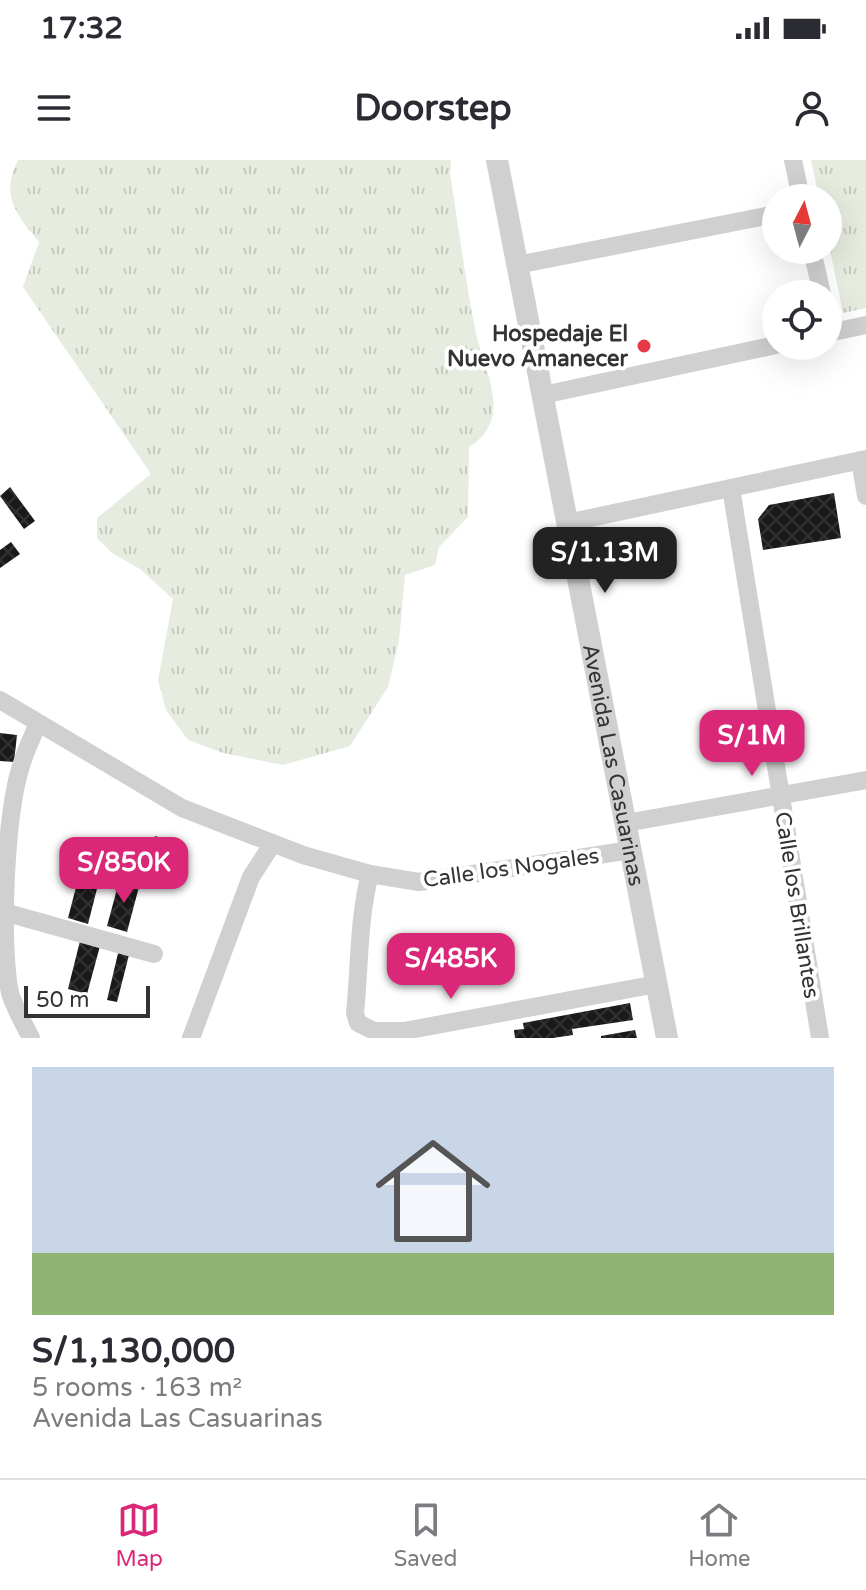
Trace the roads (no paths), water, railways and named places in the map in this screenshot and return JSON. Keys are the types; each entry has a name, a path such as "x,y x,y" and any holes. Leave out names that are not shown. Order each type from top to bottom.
{"street":[{"name":"Avenida Las Casuarinas","path":"497,160 667,1038"},
{"path":"793,160 798,184"},
{"path":"517,265 762,217"},
{"path":"842,328 866,325"},
{"path":"543,395 762,348"},
{"path":"567,523 863,460 866,496"},
{"name":"Calle los Brillantes","path":"731,488 820,1038"},
{"name":"Calle los Nogales","path":"0,700 182,808 303,855 370,874 419,882 631,850"},
{"path":"31,1038 10,993 3,946 11,812 21,764 38,723"},
{"path":"626,823 866,780"},
{"path":"191,1038 251,877 273,843"},
{"path":"370,874 359,938 355,1013 358,1023 374,1031 404,1031 657,984"},
{"path":"4,912 154,954"}],"place":[{"name":"Hospedaje El Nuevo Amanecer","path":"644,346"}]}
